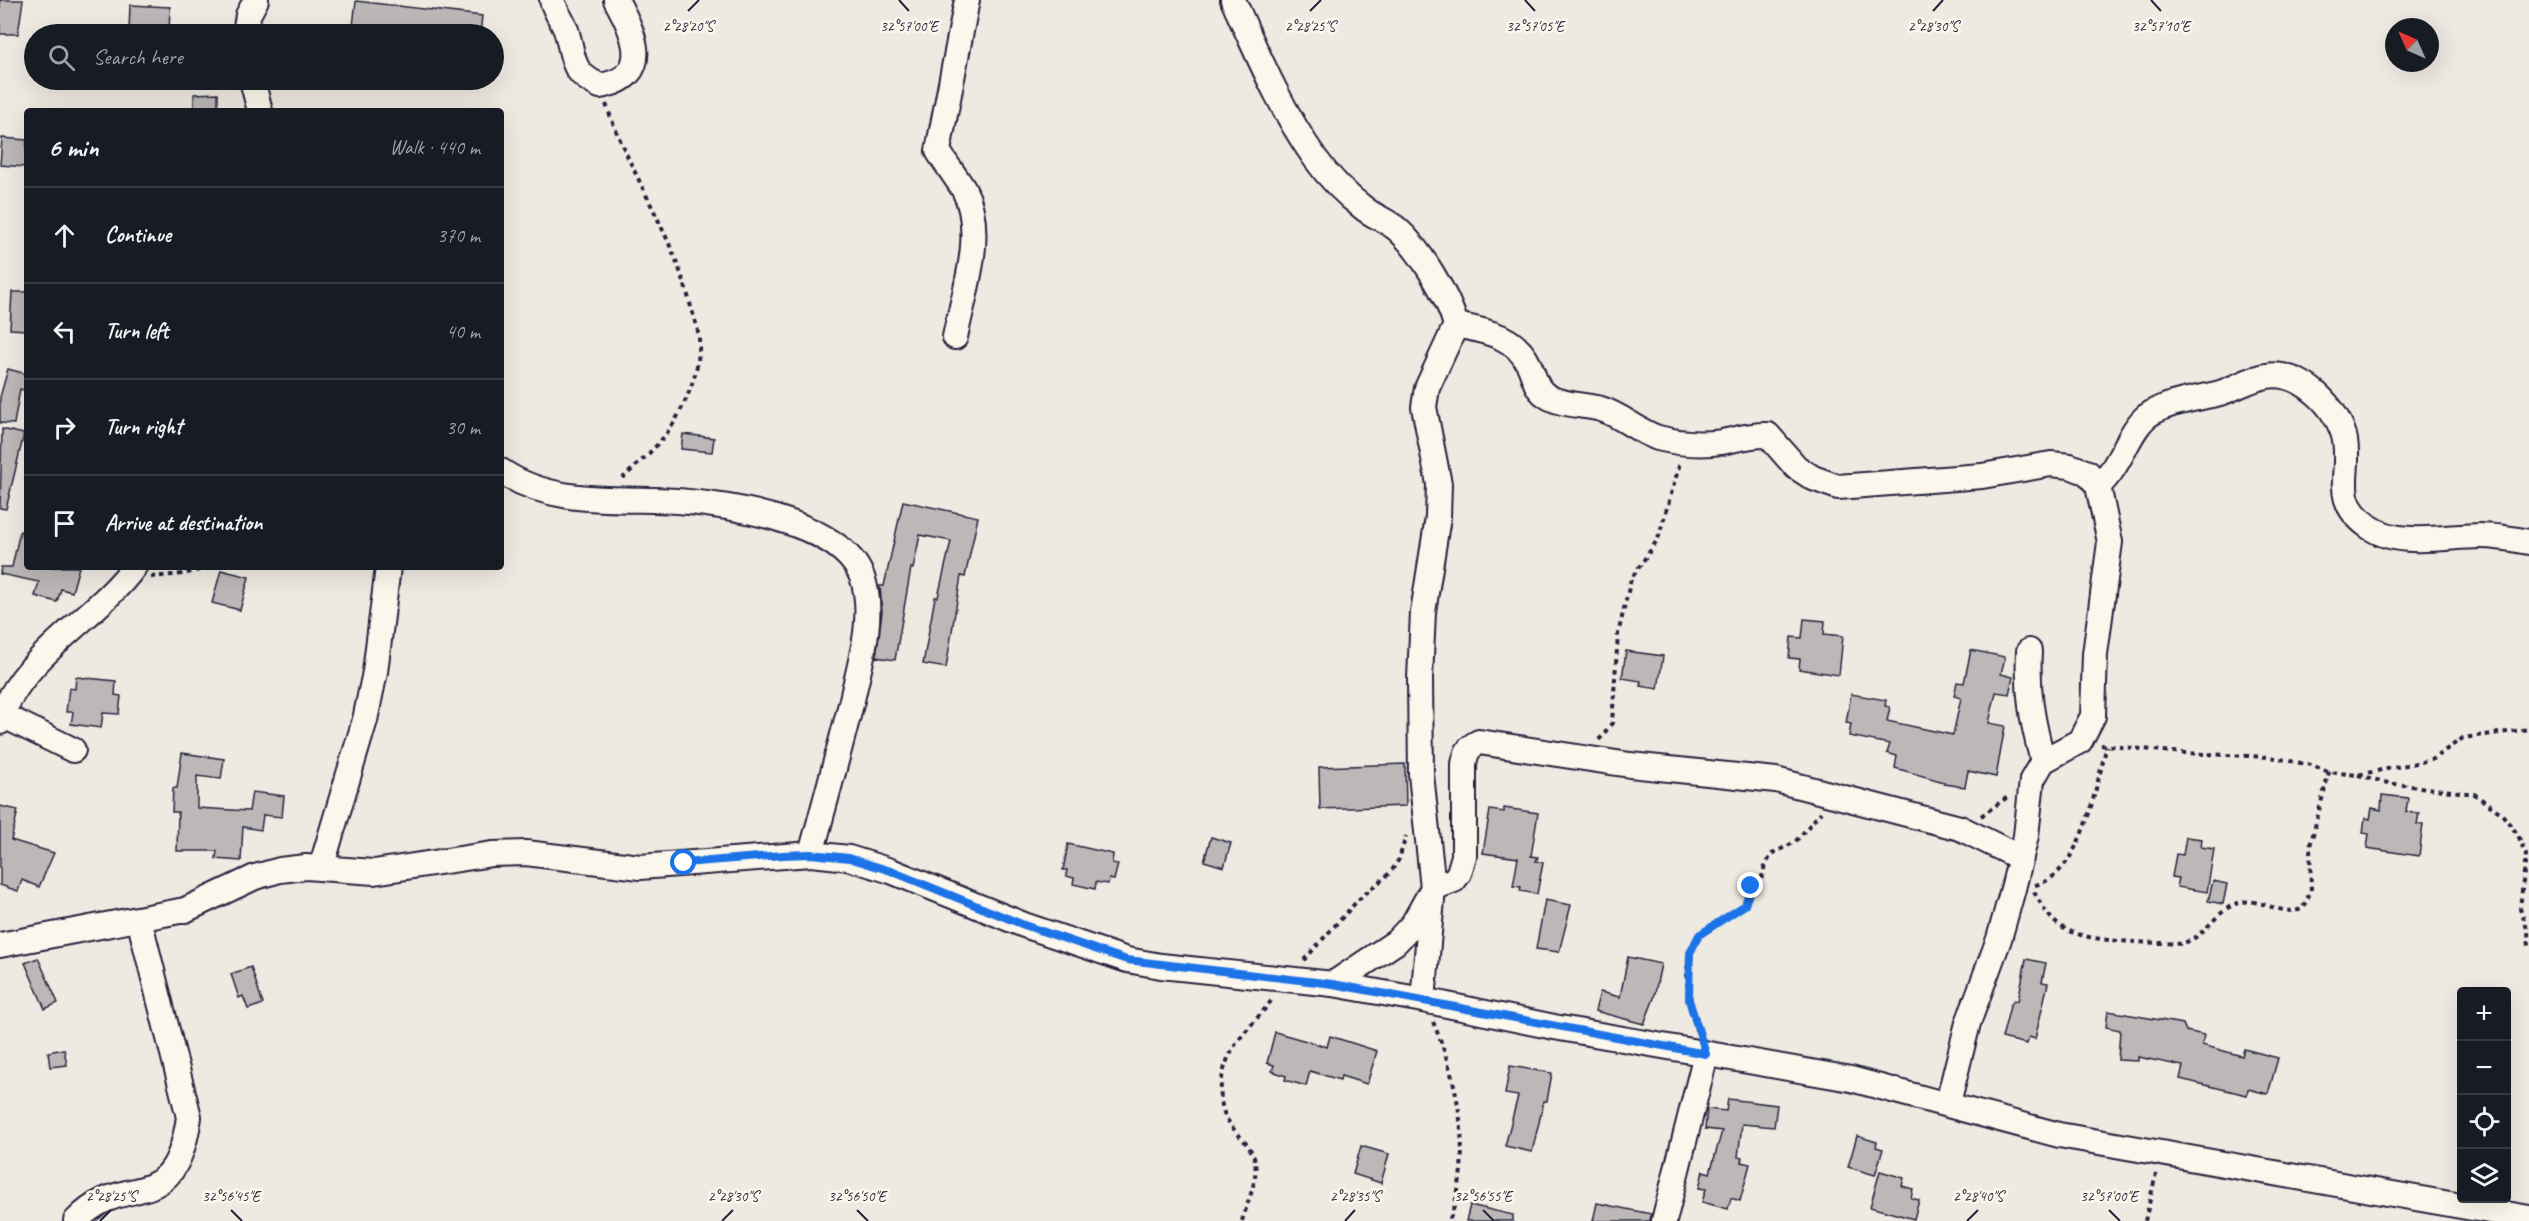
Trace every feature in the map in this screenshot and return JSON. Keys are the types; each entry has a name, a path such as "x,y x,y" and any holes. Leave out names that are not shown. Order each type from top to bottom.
{"street":[{"path":"247,24 248,15 256,0"},
{"path":"552,0 565,29 576,67 588,80 600,86 615,83 628,76 635,59 633,36 616,0"},
{"path":"955,337 973,241 971,211 964,190 938,151 967,0"},
{"path":"1233,0 1255,49 1315,158 1340,188 1366,210 1396,229 1411,243 1444,296 1456,325 1427,388 1424,407 1439,484 1438,517 1423,612 1420,679 1421,774 1433,888 1423,999"},
{"path":"255,90 259,108"},
{"path":"1456,325 1489,332 1509,340 1521,352 1543,393 1553,399 1602,409 1649,434 1684,443 1721,442 1753,435 1767,435 1796,467 1814,478 1838,487 1982,476 2051,464 2070,466 2088,473 2098,486 2108,532 2109,561 2095,654 2092,716 2080,741 2040,766 2032,780 2021,858 1999,939 1968,1023 1948,1103"},
{"path":"2098,486 2117,466 2134,430 2148,416 2184,401 2220,393 2266,376 2282,375 2301,383 2323,400 2337,419 2344,439 2346,462 2343,488 2346,501 2353,513 2370,527 2391,535 2416,538 2478,536 2529,542"},
{"path":"504,472 547,494 601,499 708,503 764,514 800,525 830,542 854,562 864,581 869,612 857,678 834,776 811,854"},
{"path":"321,868 365,720 375,672 388,570"},
{"path":"73,750 1,717 38,663 130,572"},
{"path":"2029,651 2027,690 2040,766"},
{"path":"1333,984 1375,959 1396,942 1413,924 1433,888 1454,880 1462,867 1466,807 1464,764 1466,753 1471,746 1479,742 1630,765 1776,780 1960,828 2021,858"},
{"path":"0,945 185,910 255,877 280,870 321,868 346,872 374,872 492,854 526,853 640,867 811,854 849,858 891,871 1024,925 1127,960 1161,966 1333,984 1423,999 1554,1027 1851,1079 1948,1103 2059,1135 2529,1218"},
{"path":"76,1221 98,1204 161,1184 177,1165 185,1143 189,1117 139,919"},
{"path":"1664,1221 1706,1054"}],"path":[{"path":"600,86 616,133 668,236 687,288 699,338 696,368 688,396 674,422 655,448 601,499"},
{"path":"1596,743 1605,736 1612,723 1618,634 1631,579 1658,539 1684,443"},
{"path":"130,572 166,576 197,570"},
{"path":"2357,775 2431,760 2463,738 2529,729"},
{"path":"2080,741 2107,746 2270,757 2311,765 2329,772 2357,775 2388,783 2474,794 2501,813 2518,835 2526,855 2520,900 2528,931 2529,948"},
{"path":"2107,746 2076,848 2062,871 2047,883 2030,886 2055,922 2066,930 2090,937 2188,943 2225,910 2242,902 2251,901 2286,911 2302,909 2311,891 2310,846 2329,772"},
{"path":"1960,828 1988,812 2040,766"},
{"path":"1706,1054 1689,1000 1688,974 1694,942 1699,935 1745,905 1749,897 1748,889 1761,881 1767,860 1779,848 1799,838 1834,794"},
{"path":"1242,1221 1254,1177 1255,1162 1247,1145 1224,1115 1220,1098 1222,1076 1227,1059 1285,978 1310,954 1358,900 1391,872 1399,859 1407,830"},
{"path":"1423,999 1441,1041 1451,1078 1463,1163 1455,1207 1449,1221"},
{"path":"2145,1221 2161,1152"}],"building":[{"path":"0,0 23,0 18,34 0,34"},
{"path":"356,1 482,16 481,24 353,24"},
{"path":"130,5 170,7 169,24 129,24"},
{"path":"218,93 218,108 194,108 194,94"},
{"path":"2,138 24,140 24,167 0,165"},
{"path":"12,292 24,292 24,330 10,329"},
{"path":"8,369 24,373 24,390 20,389 14,424 0,423 0,397"},
{"path":"2,429 24,434 6,509 0,508"},
{"path":"683,434 714,438 712,452 681,449"},
{"path":"903,501 978,517 965,577 961,576 946,668 923,664 935,597 938,597 951,541 920,535 913,569 911,568 895,660 876,657 882,612 880,586 884,586"},
{"path":"20,531 24,532 24,570 78,570 72,592 61,589 57,602 35,596 39,582 0,574 1,567 12,567"},
{"path":"221,570 249,577 240,610 212,603"},
{"path":"1804,619 1825,621 1824,634 1843,636 1839,675 1799,669 1800,659 1789,658 1791,637 1802,638"},
{"path":"1971,650 2005,657 2001,674 2013,677 2009,694 1996,692 1989,723 2005,726 1996,777 1968,771 1965,787 1944,784 1944,782 1895,768 1897,756 1887,753 1890,744 1849,736 1851,724 1846,723 1851,694 1886,700 1885,706 1890,707 1887,721 1953,735 1961,698 1954,696 1957,682 1964,683"},
{"path":"1626,651 1663,656 1658,689 1640,686 1641,681 1622,678"},
{"path":"76,677 116,681 115,695 121,696 119,714 103,713 101,728 71,724 73,712 66,712 69,688 75,689"},
{"path":"182,753 224,759 221,779 197,776 197,808 249,811 252,792 284,796 282,817 263,815 261,830 243,827 241,861 216,859 217,851 177,851 178,812 172,812 173,788 177,788"},
{"path":"1405,764 1406,806 1320,809 1319,767"},
{"path":"2382,795 2408,798 2406,812 2419,813 2417,824 2423,824 2419,856 2367,848 2369,834 2363,833 2365,818 2370,819 2372,808 2381,810"},
{"path":"0,806 18,810 11,840 54,853 39,887 22,880 18,891 0,885"},
{"path":"1504,808 1538,813 1531,856 1538,857 1536,861 1543,863 1537,894 1520,891 1521,887 1513,886 1518,858 1483,853 1490,810 1504,812"},
{"path":"1211,837 1231,843 1224,867 1204,861"},
{"path":"2186,837 2202,839 2201,847 2214,849 2207,892 2177,887 2179,878 2172,877 2176,854 2183,855"},
{"path":"1068,844 1113,854 1112,863 1118,864 1114,880 1109,879 1108,884 1096,882 1095,889 1073,884 1074,878 1066,876 1067,870 1063,870"},
{"path":"2213,881 2227,884 2223,904 2208,901"},
{"path":"1545,900 1571,905 1559,952 1536,949"},
{"path":"1628,957 1661,964 1654,998 1644,1024 1595,1011 1600,992 1620,997"},
{"path":"38,958 58,1003 45,1009 25,963"},
{"path":"2026,959 2046,963 2042,982 2048,983 2035,1039 2029,1037 2027,1044 2002,1038 2010,1006 2014,1000 2018,1001"},
{"path":"251,967 263,1004 248,1009 243,996 239,998 231,974"},
{"path":"2108,1011 2183,1024 2186,1031 2204,1035 2202,1045 2242,1056 2244,1049 2278,1058 2268,1094 2248,1089 2247,1095 2180,1079 2183,1066 2138,1057 2138,1061 2118,1060 2120,1030 2106,1027"},
{"path":"1275,1032 1327,1047 1330,1036 1377,1051 1367,1084 1341,1076 1340,1080 1310,1071 1306,1086 1285,1080 1286,1076 1272,1071 1274,1065 1267,1063"},
{"path":"64,1049 67,1065 50,1067 48,1052"},
{"path":"1510,1066 1552,1073 1547,1101 1544,1101 1532,1152 1505,1146 1518,1096 1505,1094"},
{"path":"1728,1099 1777,1105 1774,1127 1742,1124 1738,1157 1742,1158 1741,1162 1750,1164 1740,1201 1731,1198 1728,1209 1702,1202 1706,1189 1699,1188 1703,1171 1710,1173 1722,1131 1705,1129 1707,1109 1726,1111"},
{"path":"1857,1136 1877,1142 1876,1147 1883,1149 1875,1175 1848,1167"},
{"path":"1361,1146 1389,1154 1381,1183 1353,1174"},
{"path":"1880,1171 1904,1178 1902,1186 1913,1189 1911,1198 1919,1200 1914,1219 1870,1207"},
{"path":"1597,1203 1651,1214 1650,1221 1593,1221"},
{"path":"1470,1205 1513,1215 1513,1221 1466,1221"}],"route":[{"path":"684,863 811,854 849,858 891,871 1024,925 1127,960 1161,966 1333,984 1423,999 1554,1027 1706,1054 1692,1016 1689,1000 1690,953 1699,935 1740,910 1748,902 1748,889 1751,886"}]}
